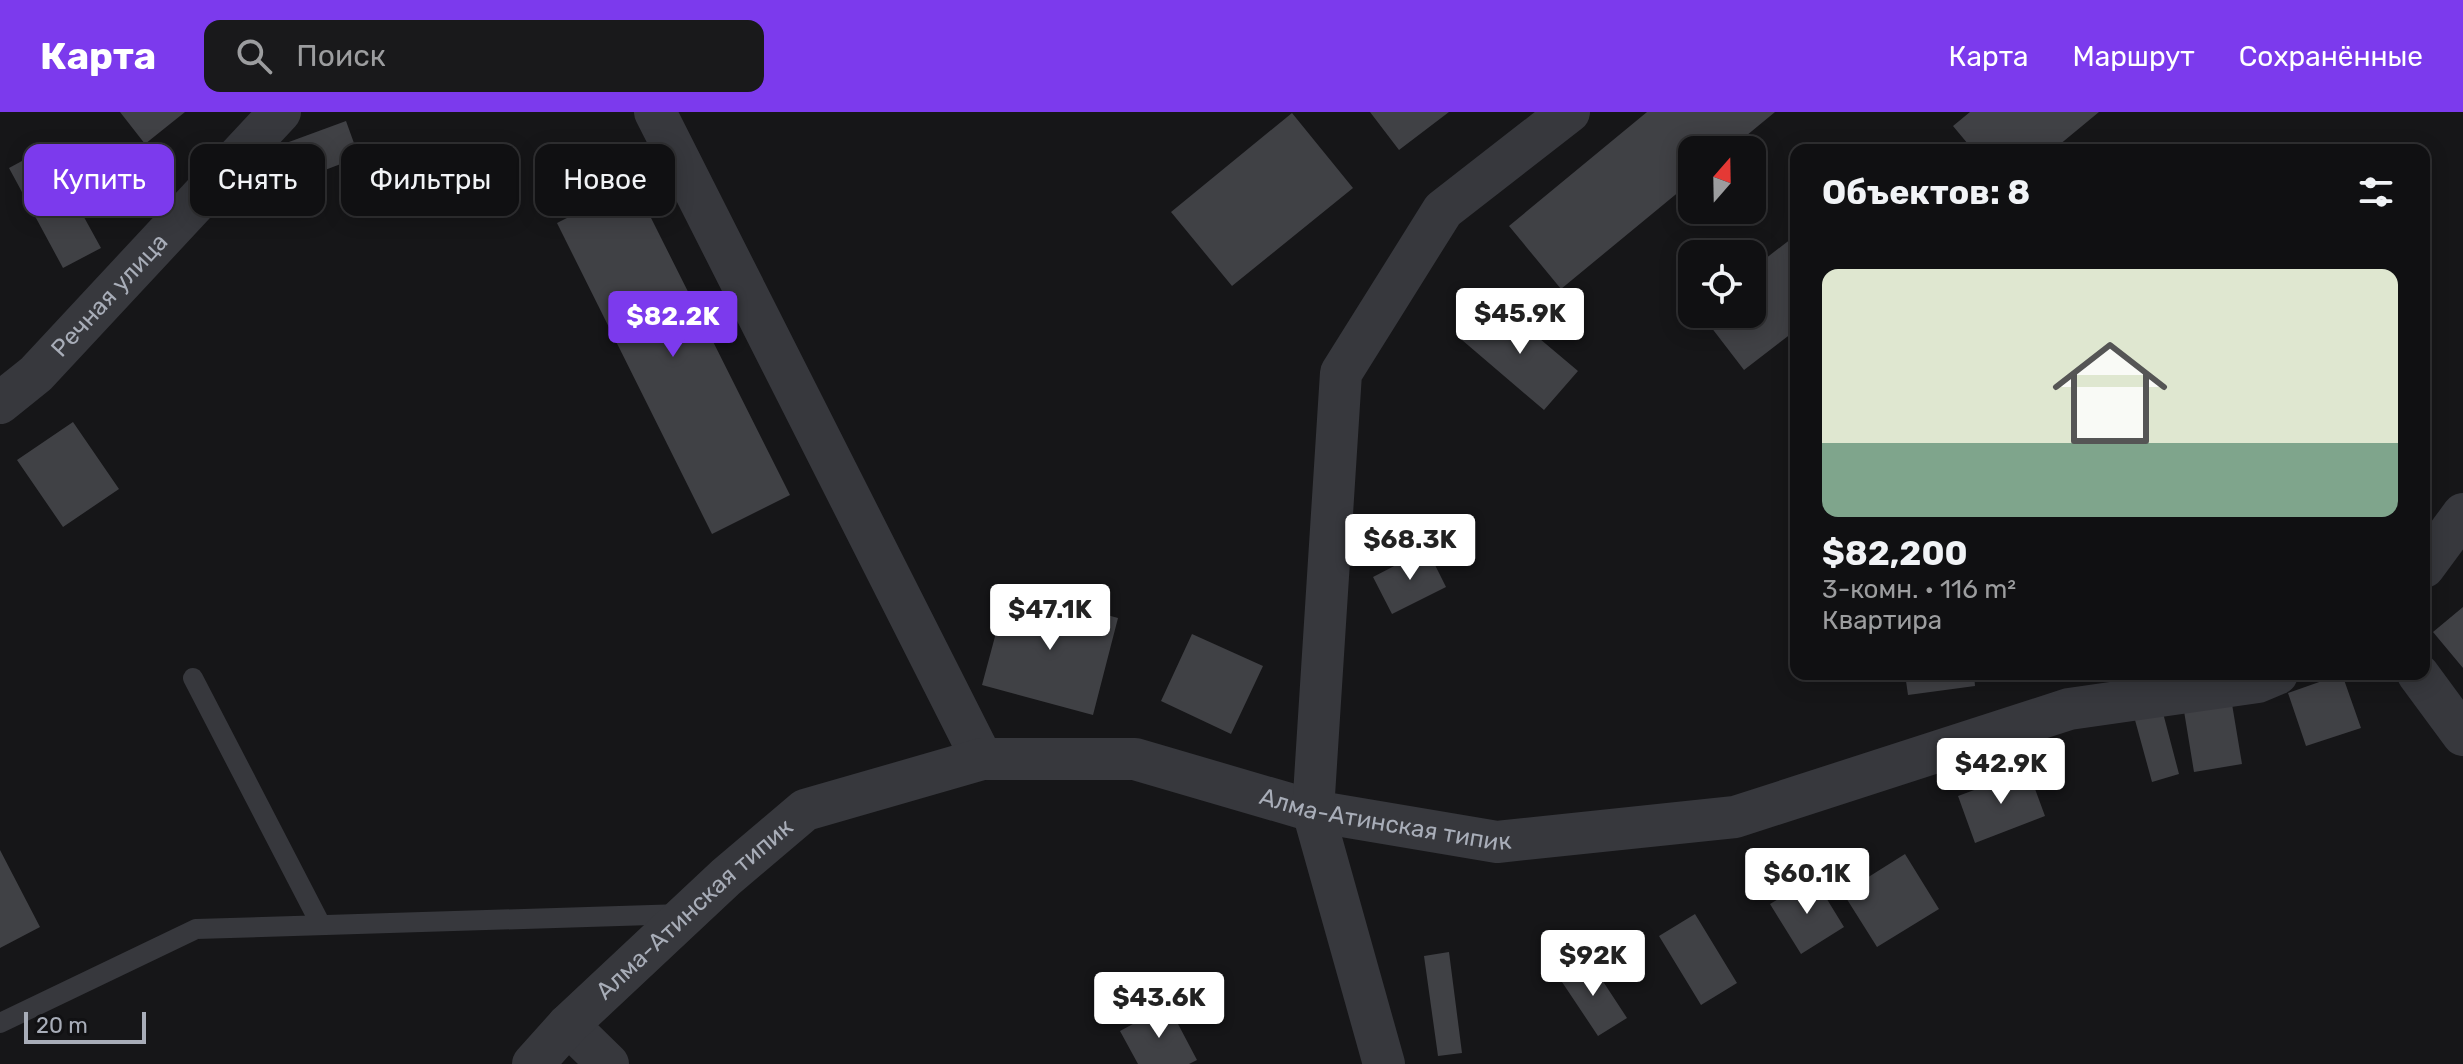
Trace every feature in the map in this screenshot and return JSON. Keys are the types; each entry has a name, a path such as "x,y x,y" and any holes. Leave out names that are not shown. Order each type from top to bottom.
{"street":[{"name":"Речная улица","path":"0,403 36,374 280,112"},
{"path":"655,112 982,759"},
{"path":"1384,1064 1313,811 1341,373 1443,210 1569,112"},
{"path":"2430,559 2463,514"},
{"name":"Алма-Атинская типик","path":"533,1064 568,1025 805,810 982,759 1135,759 1313,811 1497,842 1735,817 2069,709 2263,680"},
{"path":"2422,680 2463,735"},
{"path":"568,1025 608,1064"}],"lane":[{"path":"193,678 321,925"},
{"path":"0,1023 196,929 687,914"}],"building":[{"path":"120,112 185,112 145,144"},
{"path":"1370,112 1449,112 1399,150"},
{"path":"1647,112 1775,112 1746,136 1678,136 1678,193 1561,289 1509,226"},
{"path":"1970,112 2099,112 2060,144 1968,144 1953,126"},
{"path":"1292,113 1353,188 1232,286 1171,212"},
{"path":"346,121 354,144 341,144 341,164 325,170 325,144 283,144"},
{"path":"24,160 24,196 9,168"},
{"path":"35,216 83,216 101,248 63,268"},
{"path":"571,216 650,216 790,495 712,534 557,223"},
{"path":"1790,240 1790,335 1744,370 1712,328 1766,328 1766,258"},
{"path":"1495,301 1578,371 1544,410 1462,340"},
{"path":"73,422 119,489 63,527 17,460"},
{"path":"1427,549 1446,587 1392,614 1373,577"},
{"path":"1008,588 1118,618 1093,715 982,685"},
{"path":"2463,607 2463,668 2433,632"},
{"path":"1192,634 1263,666 1231,734 1161,701"},
{"path":"1906,680 1974,680 1975,686 1908,695"},
{"path":"2325,680 2344,680 2361,728 2306,746 2288,693"},
{"path":"2232,704 2242,764 2194,772 2184,711"},
{"path":"2163,713 2179,774 2152,782 2135,720"},
{"path":"2028,770 2045,816 1975,843 1958,796"},
{"path":"0,850 40,927 0,948"},
{"path":"1905,854 1939,909 1877,947 1843,893"},
{"path":"1814,878 1844,927 1801,954 1770,904"},
{"path":"1695,914 1737,983 1701,1005 1659,936"},
{"path":"1449,952 1462,1053 1438,1056 1424,956"},
{"path":"1589,960 1627,1018 1598,1036 1560,979"},
{"path":"1168,1005 1197,1060 1189,1064 1138,1064 1120,1031"}]}
